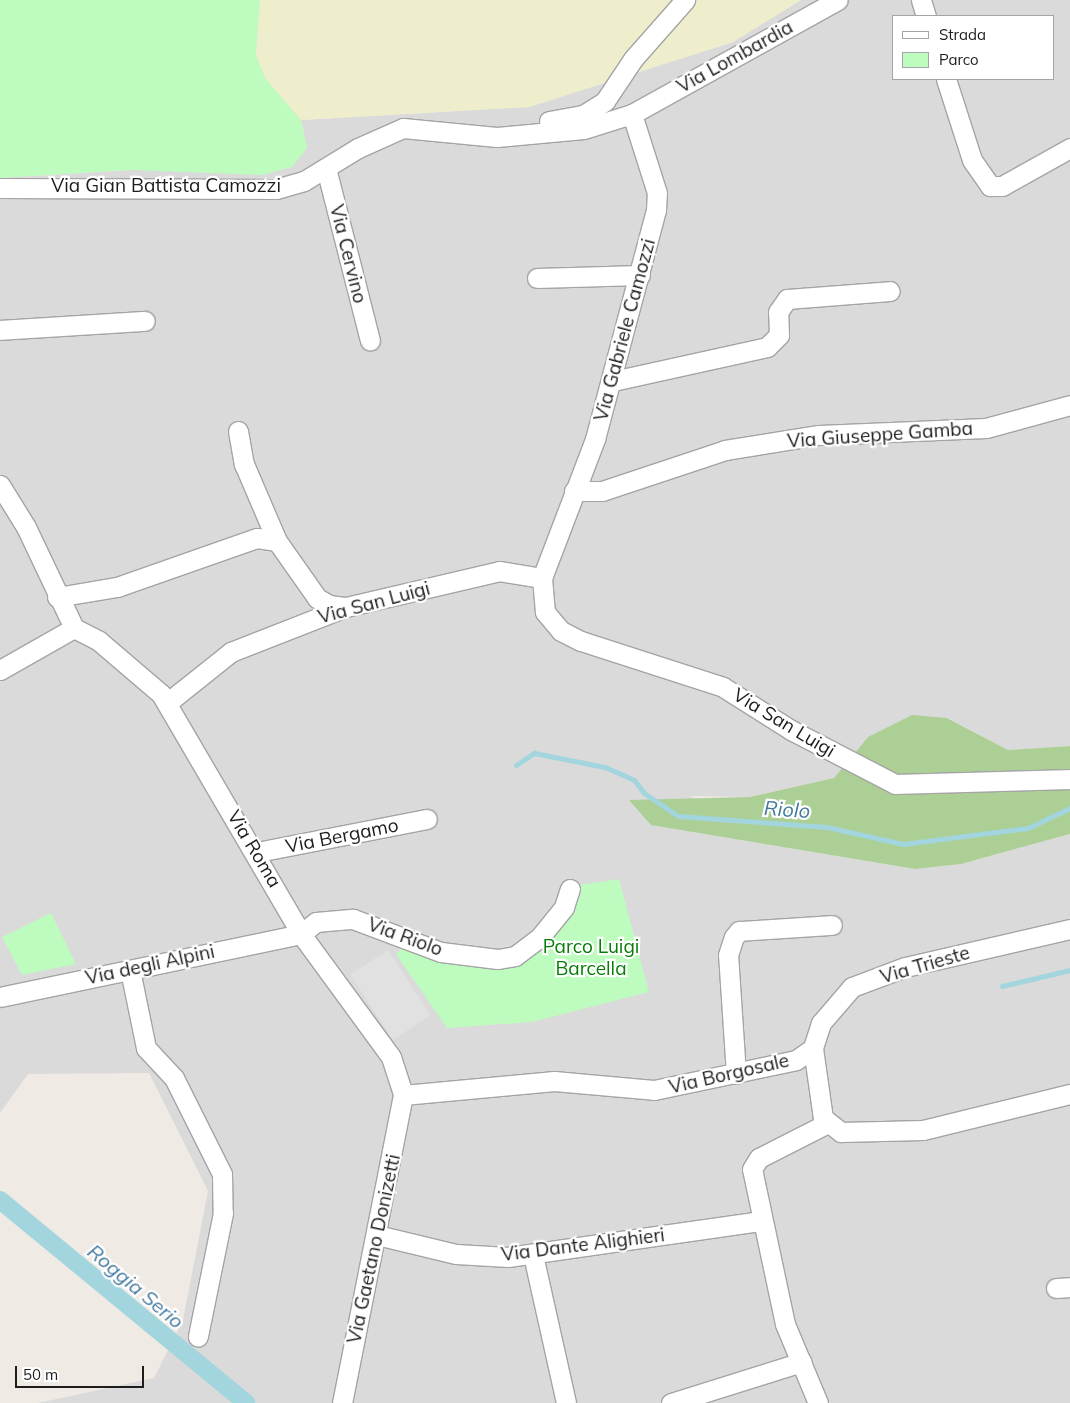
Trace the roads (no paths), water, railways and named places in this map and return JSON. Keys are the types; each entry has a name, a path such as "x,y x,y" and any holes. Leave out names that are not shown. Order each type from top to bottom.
{"street":[{"path":"497,137 513,125 583,115 605,100 633,60 685,0"},
{"name":"Via Lombardia","path":"632,114 838,0"},
{"path":"921,0 926,15"},
{"path":"946,80 972,160 990,186 1002,186 1070,148"},
{"name":"Via Gian Battista Camozzi","path":"0,188 276,189 304,181 403,128 497,137 584,129 632,114"},
{"name":"Via Gabriele Camozzi","path":"556,543 613,382 640,275 657,193 632,114"},
{"name":"Via Cervino","path":"326,168 370,340"},
{"path":"537,278 640,275"},
{"path":"613,382 767,347 779,335 778,312 787,299 890,291"},
{"path":"0,330 145,321"},
{"name":"Via Giuseppe Gamba","path":"574,491 602,492 725,450 819,435 986,428 1070,405"},
{"path":"238,431 244,464 278,541 317,598 329,605 346,607"},
{"path":"0,485 26,527 57,597 74,628 0,670"},
{"path":"57,597 117,587 256,538 278,541"},
{"name":"Via San Luigi","path":"556,543 542,578 545,612 561,630 581,641 723,687 791,730 896,784 1070,779"},
{"name":"Via San Luigi","path":"167,703 231,652 346,607 499,571 542,578"},
{"path":"307,622 317,598"},
{"name":"Via Roma","path":"74,628 98,641 167,703 256,852 301,934 391,1057 403,1095"},
{"name":"Via Bergamo","path":"256,852 427,819"},
{"name":"Via Riolo","path":"301,934 316,922 354,919 441,952 498,959 515,956 540,937 564,907 570,889"},
{"path":"736,1074 728,955 734,937 739,931 832,925"},
{"name":"Via Trieste","path":"813,1048 821,1023 852,987 905,967 1070,929"},
{"name":"Via degli Alpini","path":"0,997 301,934"},
{"path":"130,970 146,1048 174,1078 222,1174 223,1213 198,1336"},
{"name":"Via Borgosale","path":"403,1095 554,1080 654,1090 796,1060 813,1048 826,1124"},
{"path":"818,1403 802,1362 784,1324 761,1221 753,1163 826,1124 854,1134 923,1130 1070,1094"},
{"name":"Via Gaetano Donizetti","path":"342,1403 377,1235 403,1095"},
{"name":"Via Dante Alighieri","path":"377,1235 456,1254 533,1255 761,1221"},
{"path":"533,1255 566,1403"},
{"path":"671,1403 802,1362"}],"waterway":[{"name":"Riolo","path":"516,765 534,753 605,767 634,780 644,793 678,816 827,827 903,844 1028,828 1070,808"},
{"path":"1002,986 1070,970"},
{"name":"Roggia Serio","path":"0,1200 246,1403"}],"park label":[{"name":"Parco Luigi Barcella","path":"591,958"}]}
